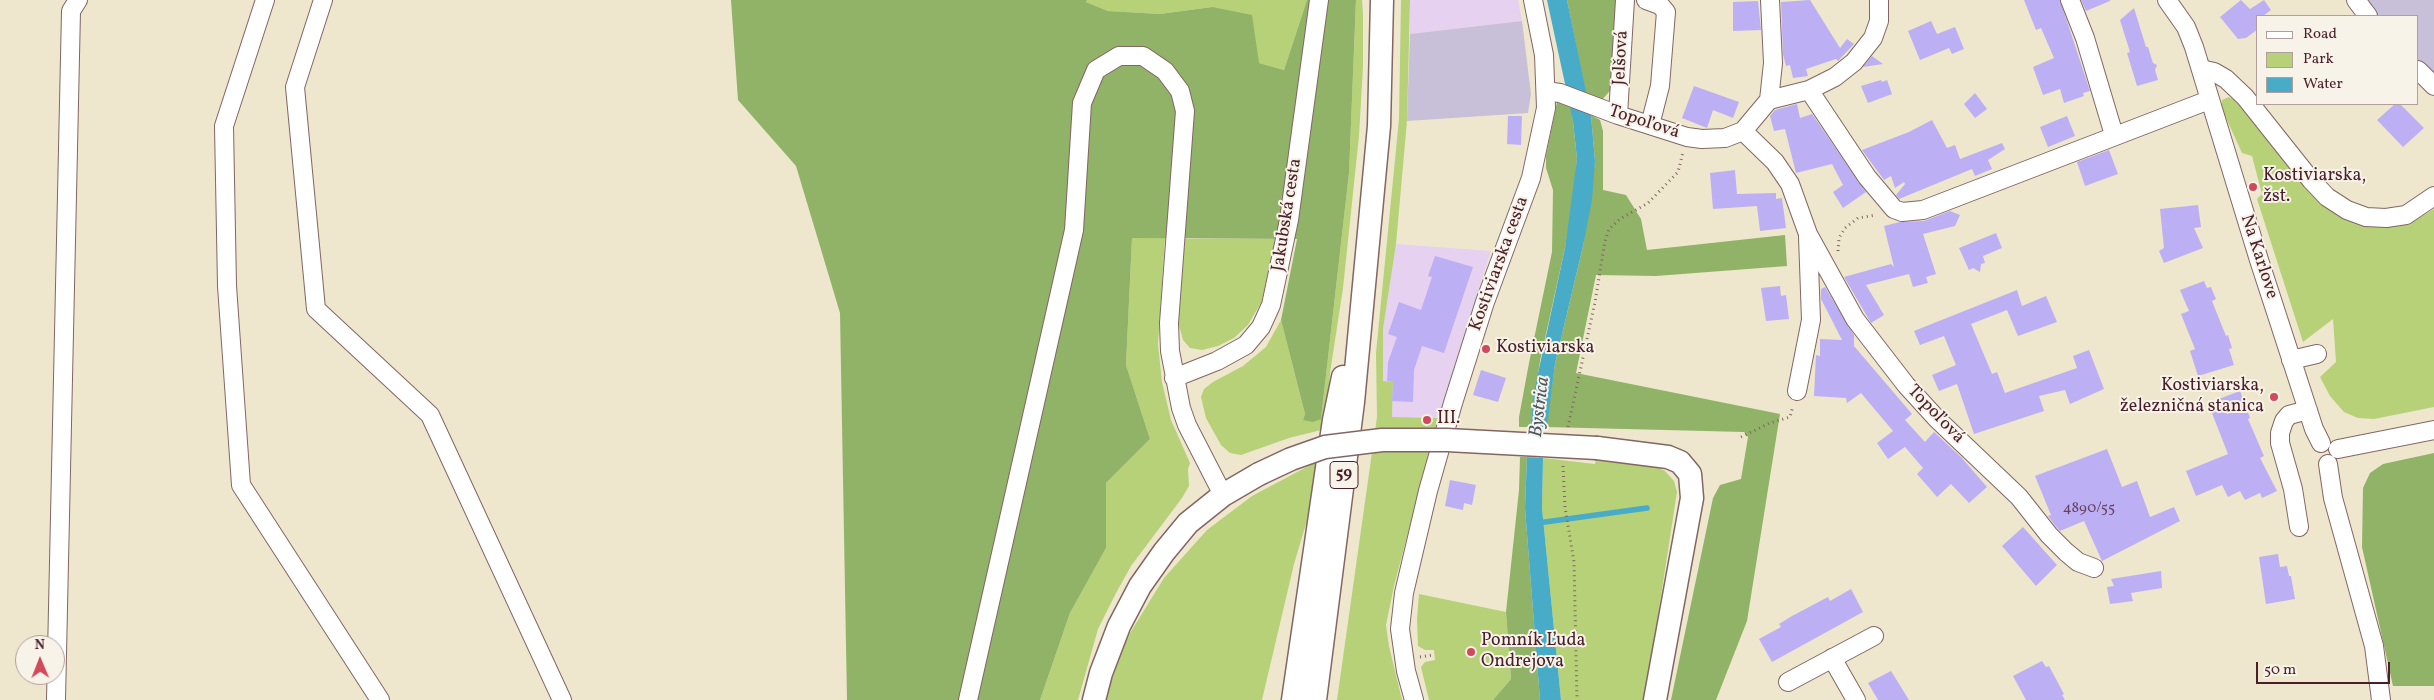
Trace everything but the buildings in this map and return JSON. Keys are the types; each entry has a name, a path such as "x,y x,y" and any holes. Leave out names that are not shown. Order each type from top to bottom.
{"main road":[{"name":"59","path":"1315,700 1353,402 1379,126 1382,0"},
{"name":"59","path":"1293,700 1334,420 1365,271"},
{"path":"1094,700 1101,673 1119,626 1140,586 1164,552 1188,523 1223,495 1259,474 1291,459 1325,448 1382,440 1447,440 1597,448 1668,457 1680,462 1690,474 1692,498 1655,700"},
{"path":"1318,678 1321,700"}],"street":[{"path":"56,700 71,12 78,0"},
{"path":"265,0 224,126 227,286 241,485 380,700"},
{"path":"323,0 295,87 316,310 430,415 562,700"},
{"name":"Jakubská cesta","path":"1174,378 1217,361 1246,345 1261,327 1271,305 1289,220 1319,0"},
{"name":"Kostiviarska cesta","path":"1414,700 1406,671 1400,629 1404,592 1428,491 1453,403 1485,302 1531,178 1546,108 1553,92 1534,0"},
{"name":"Jelšová","path":"1618,115 1625,0"},
{"path":"1646,0 1660,4 1666,12 1660,86 1650,125"},
{"path":"1743,131 1769,100 1772,63 1770,0"},
{"path":"1769,100 1809,90 1835,77 1854,62 1873,38 1879,21 1879,0"},
{"path":"2070,0 2085,38 2107,137"},
{"path":"1809,90 1858,166 1894,209 1902,212 1922,210 2107,137 2209,100 2201,69 2186,27 2167,0"},
{"path":"2356,0 2367,15"},
{"path":"968,700 1074,230 1082,103 1096,70 1119,56 1143,56 1164,71 1180,91 1186,111 1168,322 1174,378 1187,425 1223,495"},
{"path":"2201,69 2214,72 2226,79 2245,97 2311,180 2327,197 2347,210 2366,217 2386,218 2406,215 2434,196"},
{"path":"2419,71 2434,86"},
{"name":"Topoľová","path":"1553,92 1687,137 1702,139 1725,138 1743,131 1775,162 1790,184 1808,234 1855,319 1906,385 1937,419 2019,496 2066,552 2078,562 2094,568"},
{"name":"Na Karlove","path":"2209,100 2308,410 2330,446 2316,453 2318,458 2328,464 2333,498 2374,646 2381,700"},
{"name":"Topoľová","path":"1797,391 1811,320 1808,234"},
{"path":"2291,360 2317,354"},
{"path":"2299,527 2280,434 2284,421 2289,415 2308,410"},
{"path":"2330,446 2434,430"},
{"path":"1788,682 1874,636"},
{"path":"1832,658 1856,700"}],"path":[{"path":"1566,433 1609,229 1620,219 1648,203 1678,172 1687,137"},
{"path":"1839,259 1839,238 1845,228 1858,218 1886,213 1894,209"},
{"path":"1741,437 1790,416"},
{"path":"1563,460 1565,508 1567,528 1571,542 1577,640 1576,681 1578,700"}],"shaded area":[{"path":"1410,0 1518,0 1522,21 1410,34"},
{"path":"2357,0 2434,0 2434,78 2419,62 2419,15 2372,15"},
{"path":"1522,21 1531,94 1528,113 1407,121 1410,34"},
{"path":"1396,244 1491,251 1438,418 1392,417 1393,382 1383,381 1383,329"}],"green space":[{"path":"731,0 1087,0 1086,2 1108,11 1160,14 1212,7 1252,15 1259,63 1284,70 1307,0 1356,0 1349,173 1321,419 1313,422 1303,420 1305,414 1281,320 1297,239 1132,238 1126,365 1150,439 1106,483 1106,548 1070,613 1040,700 847,700 840,313 796,166 738,100"},
{"path":"1087,0 1307,0 1284,70 1259,63 1212,7 1160,14 1108,11 1086,2"},
{"path":"1356,0 1362,0 1363,14 1363,66 1359,136 1343,288 1330,373 1325,429 1289,438 1241,455 1230,453 1221,445 1206,418 1201,397 1204,389 1243,366 1266,347 1281,320 1305,414 1303,420 1321,419 1349,173"},
{"path":"1401,0 1410,0 1407,121 1396,244 1383,329 1383,381 1393,382 1392,417 1438,418 1394,586 1386,625 1402,700 1337,700 1377,417 1376,353 1399,119"},
{"path":"1567,0 1618,0 1614,86 1602,100 1586,94"},
{"path":"2229,97 2241,104 2323,206 2360,224 2388,227 2412,222 2434,209 2434,407 2374,419 2358,418 2344,412 2330,396 2320,377 2336,362 2333,319 2303,342 2257,199 2262,194 2252,156 2242,153 2222,109 2222,100"},
{"path":"1557,102 1571,107 1577,159 1574,194 1565,248 1540,361 1530,427 1519,427 1519,417 1529,363 1552,252 1553,190 1546,168 1546,156"},
{"path":"1591,115 1600,120 1603,131 1603,190 1626,195 1641,219 1647,250 1785,235 1787,266 1656,276 1596,275 1576,373 1780,414 1747,621 1716,700 1671,700 1713,498 1720,485 1741,479 1748,437 1744,432 1546,427 1555,364 1583,246 1595,161"},
{"path":"1132,238 1165,238 1158,344 1162,382 1171,420 1190,463 1188,469 1189,486 1131,566 1116,593 1098,629 1078,700 1040,700 1070,613 1106,548 1106,483 1150,439 1126,365"},
{"path":"1184,239 1275,239 1262,301 1248,325 1234,338 1218,346 1202,350 1190,348 1183,340 1178,322"},
{"path":"2434,453 2434,686 2393,686 2362,547 2363,488 2370,473 2383,464"},
{"path":"1520,457 1527,457 1525,508 1540,700 1493,700 1511,679 1506,612 1519,490"},
{"path":"1543,458 1595,464 1596,460 1648,463 1665,471 1674,481 1677,492 1645,700 1561,700 1542,508"},
{"path":"1316,462 1311,507 1294,564 1262,700 1104,700 1127,638 1164,578 1207,530 1252,496"},
{"path":"1419,594 1506,612 1511,679 1493,700 1429,700 1421,667 1425,662 1435,660 1434,650 1425,650 1418,646 1417,619"}],"water":[{"name":"Bystrica","path":"1547,0 1567,0 1591,115 1595,161 1592,200 1583,246 1555,364 1543,458 1542,508 1561,700 1540,700 1525,508 1527,457 1534,392 1565,248 1577,159 1573,121"}],"pier":[{"path":"1527,427 1549,427 1546,458 1524,457"}],"waterway":[{"path":"1538,523 1647,508"}],"place":[{"name":"Kostiviarska, žst.","path":"2253,187"},
{"name":"Kostiviarska","path":"1486,349"},
{"name":"Kostiviarska, železničná stanica","path":"2274,397"},
{"name":"III.","path":"1427,420"},
{"name":"Pomník Ľuda Ondrejova","path":"1471,652"}]}
